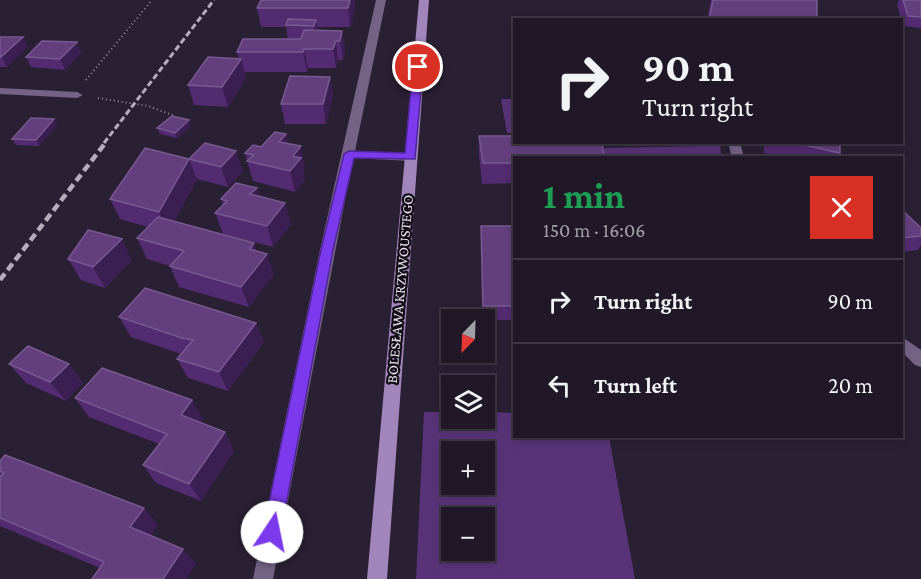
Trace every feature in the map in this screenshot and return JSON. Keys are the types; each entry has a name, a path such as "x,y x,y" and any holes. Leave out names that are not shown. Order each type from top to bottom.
{"main road":[{"name":"BOLESŁAWA KRZYWOUSTEGO","path":"377,579 424,0"}],"street":[{"path":"263,579 325,261 381,0"},
{"path":"0,91 78,95"},
{"path":"349,154 411,157"},
{"path":"903,344 921,360"}],"path":[{"path":"152,0 87,79 78,95 148,106 175,116"}],"shaded area":[{"path":"501,99 513,99 513,133 507,133"},
{"path":"699,144 720,144 721,156 604,156 603,148 698,146"},
{"path":"424,412 441,412 441,429 495,429 495,412 513,413 513,438 609,438 635,579 416,579"}],"building":[{"path":"261,0 350,0 348,8 257,8"},
{"path":"713,0 817,0 817,18 709,18"},
{"path":"903,0 921,0 921,17 908,16"},
{"path":"288,19 316,20 314,26 286,25"},
{"path":"304,30 342,31 340,41 336,41 333,49 304,49 303,52 237,52 243,39 301,39"},
{"path":"0,37 23,37 0,57"},
{"path":"42,41 77,42 60,59 26,57"},
{"path":"208,57 241,59 222,87 188,85"},
{"path":"290,76 330,77 323,104 281,104"},
{"path":"172,116 189,120 175,133 157,128"},
{"path":"31,118 54,119 36,140 12,139"},
{"path":"275,132 286,134 279,142 301,146 293,156 301,158 290,171 247,161 254,155 245,153 253,145 261,147"},
{"path":"479,136 513,136 513,144 602,144 604,156 513,156 513,163 483,163"},
{"path":"205,143 236,151 221,167 189,159"},
{"path":"800,144 840,144 840,153"},
{"path":"145,148 189,159 159,212 110,199"},
{"path":"236,183 257,188 250,194 285,203 267,226 215,213 227,201 221,199"},
{"path":"903,211 921,228 921,236 903,238"},
{"path":"158,217 254,243 250,249 267,254 241,287 170,266 184,251 137,238"},
{"path":"481,226 513,226 513,306 483,306"},
{"path":"88,230 122,239 93,267 68,259"},
{"path":"145,288 256,323 219,372 177,359 193,340 119,317"},
{"path":"28,346 69,364 50,382 9,364"},
{"path":"102,368 192,400 181,415 225,432 189,484 143,465 167,434 75,398"},
{"path":"5,455 144,508 130,527 183,549 163,579 92,579 104,562 0,518 0,477 4,473 0,471 0,461"}],"railway":[{"path":"104,143 214,0"},
{"path":"0,280 106,142"}],"route":[{"path":"272,532 327,250 349,154 411,157 418,67"}]}
